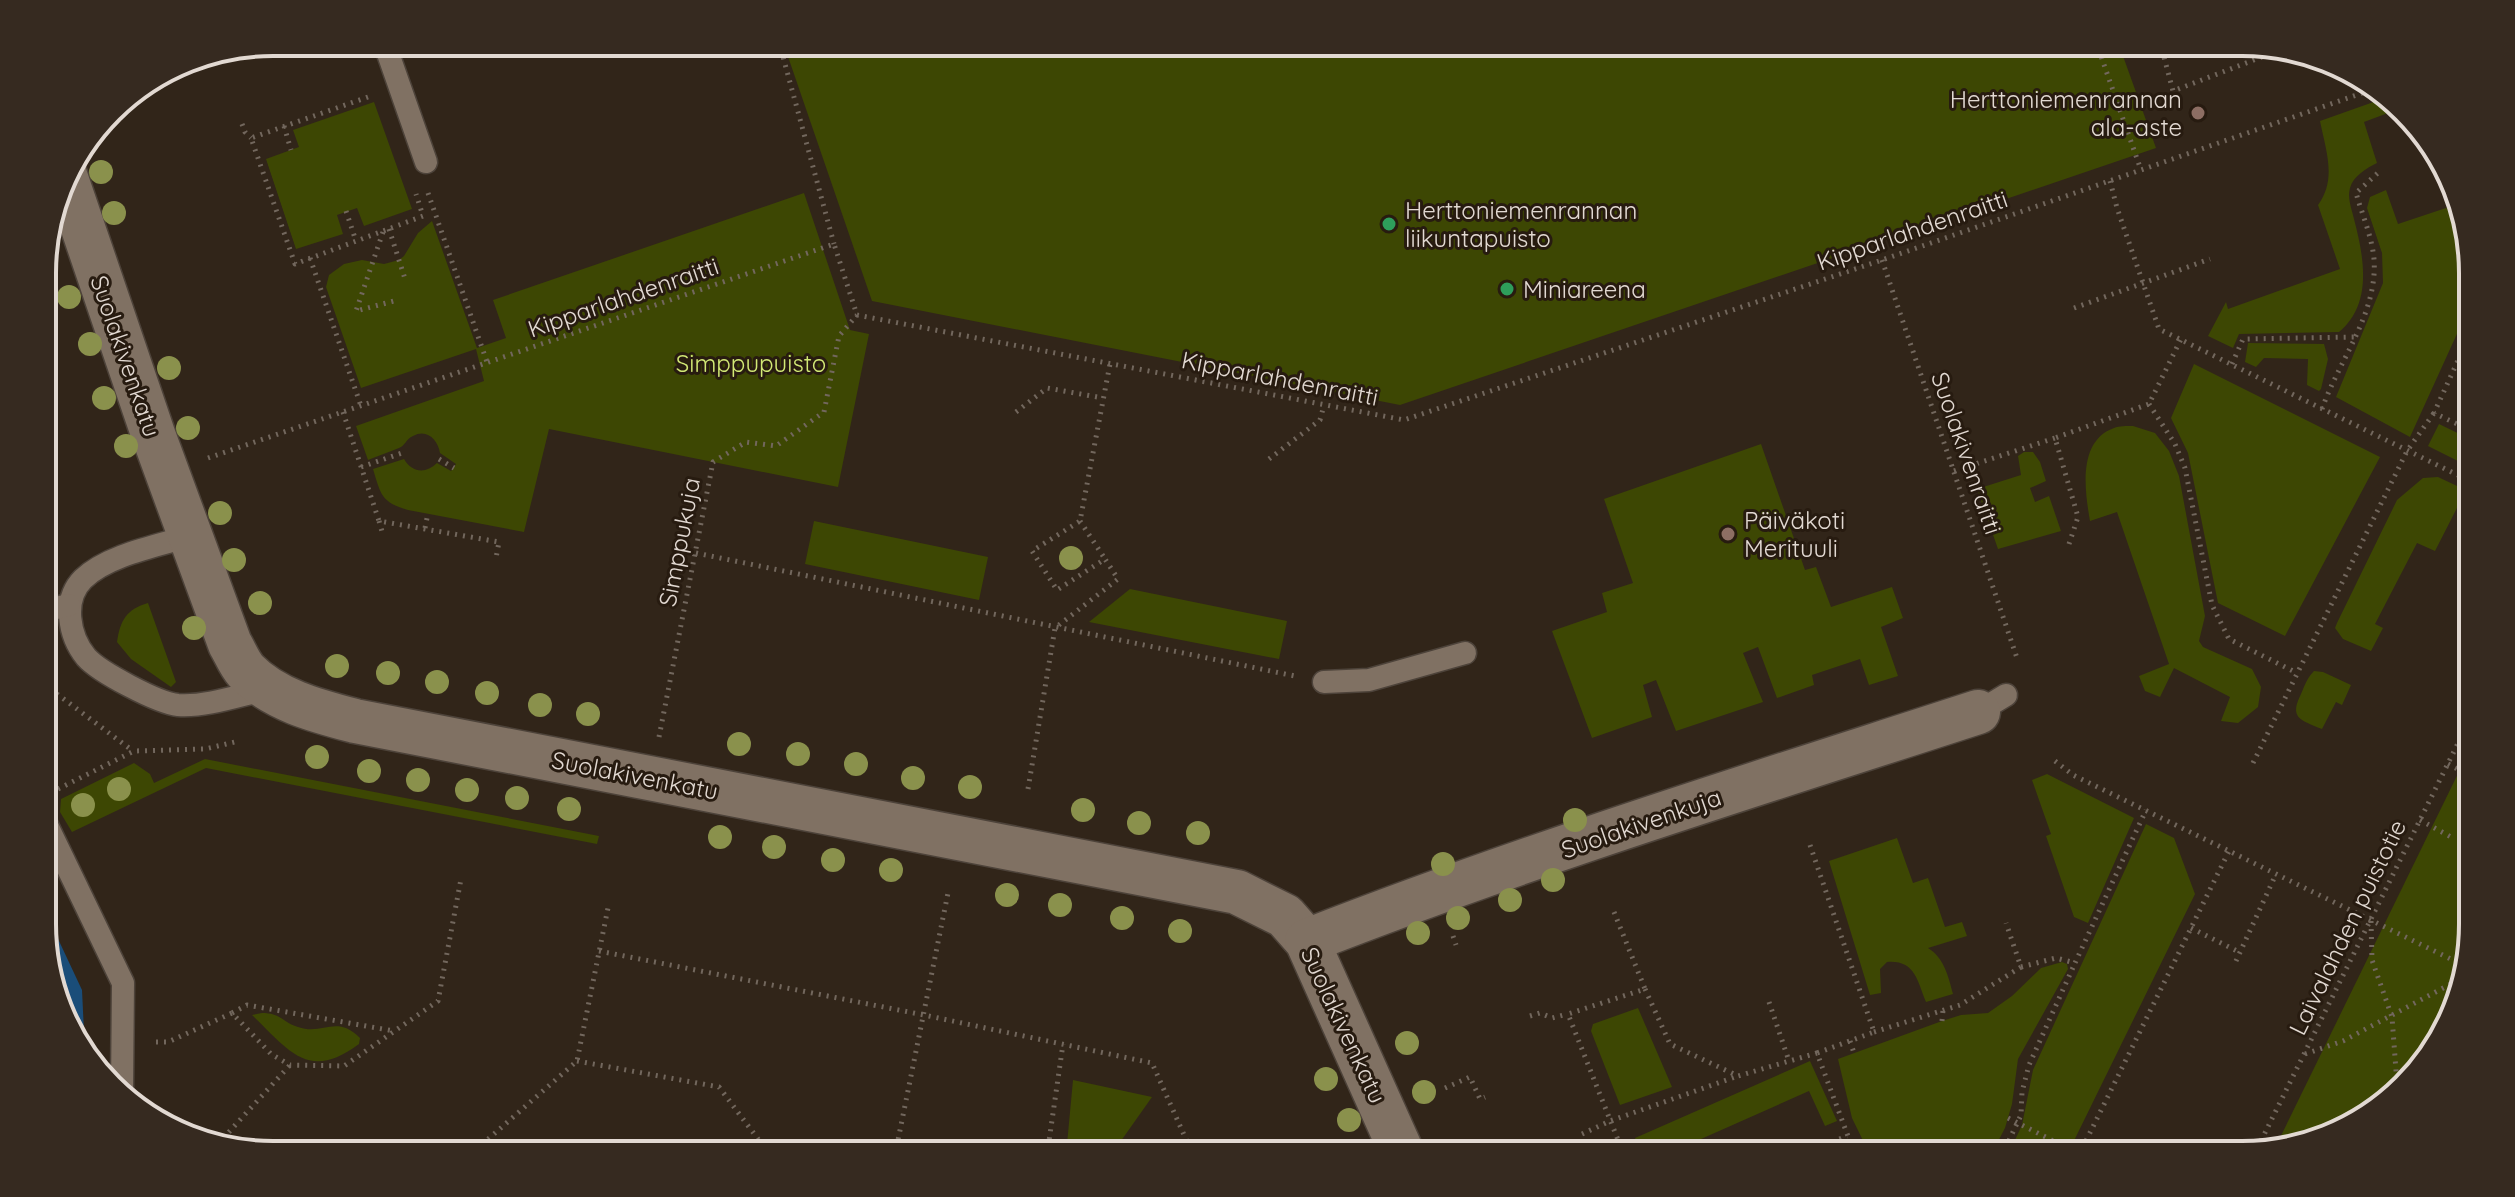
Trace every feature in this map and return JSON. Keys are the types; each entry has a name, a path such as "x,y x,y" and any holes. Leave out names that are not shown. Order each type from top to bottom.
{"street":[{"name":"Suolakivenkatu","path":"72,194 230,644 245,669 268,689 317,711 355,721 1237,892 1285,916 1307,941 1397,1141"},
{"name":"Suolakivenkuja","path":"1307,941 1633,824 1992,703"}],"lane":[{"path":"389,56 426,162"},
{"path":"190,536 99,567 80,582 69,605 73,635 87,659 139,692 176,705 202,703 268,689"},
{"path":"56,608 69,605"},
{"path":"1324,682 1369,680 1465,653"},
{"path":"56,844 123,983 122,1079"}],"path":[{"path":"783,56 834,244 857,315"},
{"path":"2101,56 2141,170"},
{"path":"2164,56 2173,91 2262,57"},
{"path":"251,138 380,93"},
{"name":"Kipparlahdenraitti","path":"857,315 1404,420 1882,260 2362,93"},
{"path":"242,124 251,138 295,264 435,212"},
{"path":"284,126 291,150"},
{"path":"426,162 426,187 487,362"},
{"path":"2322,409 2373,289 2374,257 2356,193 2380,171"},
{"path":"2110,181 2159,329 2459,476"},
{"path":"414,189 423,216"},
{"path":"346,211 356,241"},
{"path":"386,230 406,282"},
{"path":"386,230 356,311 394,301"},
{"name":"Kipparlahdenraitti","path":"221,454 834,244"},
{"path":"282,256 291,253"},
{"path":"310,258 361,406"},
{"path":"2074,308 2210,259"},
{"name":"Suolakivenraitti","path":"1882,260 2017,658"},
{"name":"Simppukuja","path":"662,717 713,462 746,442 776,446 824,412 839,336 857,315"},
{"path":"2232,364 2243,339 2354,337"},
{"path":"1954,471 2149,404 2181,339"},
{"path":"2253,763 2407,451 2434,413 2459,358"},
{"path":"1028,789 1055,628 1118,579 1080,521 1110,364"},
{"path":"1016,412 1047,388 1103,398"},
{"path":"2149,404 2175,444 2185,468 2212,605 2229,639 2297,673"},
{"path":"1269,459 1320,420 1324,405"},
{"path":"343,412 383,535"},
{"path":"2434,413 2459,425"},
{"path":"2055,438 2078,517 2069,544"},
{"path":"361,467 402,453"},
{"path":"439,459 454,468"},
{"path":"425,528 428,513"},
{"path":"379,521 499,542 496,558"},
{"path":"1080,521 1032,551 1057,590 1105,559"},
{"path":"696,553 1324,682"},
{"path":"56,693 134,751"},
{"path":"57,790 134,751 205,749 239,741"},
{"name":"Laivalahden puistotie","path":"2261,1140 2459,742"},
{"path":"2055,761 2073,775 2456,961"},
{"path":"2448,764 2459,770"},
{"path":"2009,1141 2021,1115 2022,1092 2029,1065 2146,810"},
{"path":"2420,820 2451,837"},
{"path":"1810,845 1874,1032"},
{"path":"2085,1141 2229,851"},
{"path":"2236,961 2276,874"},
{"path":"232,1013 271,1054 290,1065 344,1066 438,1001 461,879"},
{"path":"898,1141 948,893"},
{"path":"486,1141 577,1061 608,908"},
{"path":"1614,912 1670,1044 1738,1076"},
{"path":"2371,920 2372,960 2392,1017 2396,1075"},
{"path":"2006,923 2021,967"},
{"path":"2191,928 2239,952"},
{"path":"1453,936 1456,945"},
{"path":"599,951 1152,1063 1187,1141"},
{"path":"1582,1134 1610,1121 1738,1076 1960,1005 2021,967 2056,958 2075,963"},
{"path":"2303,1055 2343,1041 2451,984"},
{"path":"1530,1016 1540,1013 1552,1018 1645,989"},
{"path":"1769,1002 1789,1061"},
{"path":"168,1042 247,1005 394,1031"},
{"path":"1942,1021 1943,1010"},
{"path":"1568,1014 1618,1141"},
{"path":"1850,1041 1854,1053"},
{"path":"1049,1141 1063,1044"},
{"path":"1817,1053 1849,1141"},
{"path":"577,1061 719,1087 760,1141"},
{"path":"225,1136 290,1065"},
{"path":"1445,1088 1470,1077 1480,1099 1485,1097"},
{"path":"2008,1118 2053,1141"},
{"path":"1834,1141 1847,1136"}],"green space":[{"name":"Herttoniemenrannan liikuntapuisto","path":"788,56 2123,56 2156,148 1400,405 872,301"},
{"path":"374,102 412,209 364,226 357,208 337,215 343,234 296,249 266,159 299,147 293,130"},
{"path":"2375,102 2387,113 2364,122 2377,163 2357,176 2349,192 2363,264 2357,308 2339,332 2239,334 2233,348 2208,336 2226,302 2228,309 2340,269 2318,205 2329,175 2320,121"},
{"path":"2386,190 2398,224 2448,207 2457,245 2459,329 2410,437 2336,397 2383,283 2382,253 2367,208 2370,197"},
{"name":"Simppupuisto","path":"804,193 850,330 869,334 838,487 549,429 524,532 408,510 392,504 383,496 373,469 404,459 419,470 437,463 451,471 456,464 440,453 437,444 423,433 411,437 401,447 368,460 356,426 484,381 476,349 361,388 326,287 329,275 344,264 362,260 384,264 399,260 418,233 432,221 477,348 506,338 493,300"},
{"path":"2248,343 2324,344 2328,359 2321,389 2319,391 2307,385 2308,359 2264,358 2256,367 2245,362"},
{"path":"2194,364 2380,457 2285,636 2218,603 2188,453 2171,418"},
{"path":"2439,424 2459,434 2459,462 2428,446"},
{"path":"2133,426 2155,433 2169,451 2179,476 2205,616 2199,641 2203,647 2252,669 2261,687 2258,707 2238,723 2221,721 2230,697 2174,668 2160,697 2145,691 2139,676 2169,664 2117,512 2090,521 2086,496 2086,468 2094,444 2114,428"},
{"path":"1761,444 1805,570 1816,567 1831,607 1892,587 1903,618 1881,627 1898,676 1869,685 1860,659 1812,675 1814,685 1777,698 1758,647 1743,653 1763,702 1676,731 1656,680 1643,685 1652,717 1592,738 1552,631 1607,612 1602,593 1633,583 1604,499"},
{"path":"2033,452 2046,481 2030,488 2035,502 2049,496 2061,531 1998,549 1977,489 2021,475 2018,456"},
{"path":"2438,477 2459,487 2459,504 2435,551 2417,543 2375,624 2383,628 2371,651 2343,639 2335,628 2397,500 2423,478"},
{"path":"814,521 988,557 979,600 805,564"},
{"path":"1130,589 1287,621 1279,659 1089,622"},
{"path":"148,603 176,682 171,687 131,659 117,642 126,616"},
{"path":"2314,671 2351,685 2342,705 2336,702 2322,729 2299,717 2296,708"},
{"path":"205,759 599,836 597,844 206,768 72,832 60,812 61,799 134,763 150,774 154,783"},
{"path":"2459,772 2457,952 2452,980 2430,1032 2414,1056 2374,1096 2325,1124 2280,1138"},
{"path":"2047,774 2134,818 2088,923 2074,917 2046,836 2051,834 2032,780"},
{"path":"2146,824 2174,838 2195,894 2074,1141 2015,1141 2022,1125 2033,1070"},
{"path":"1897,838 1913,883 1928,878 1945,927 1962,922 1967,936 1928,948 1942,962 1953,994 1926,1002 1914,973 1904,964 1896,962 1887,962 1880,969 1881,993 1870,995 1829,861"},
{"path":"2062,962 2067,964 2068,969 2018,1059 2012,1104 1998,1141 1863,1141 1852,1118 1838,1059 1961,1015 1988,1013 2012,996 2041,968"},
{"path":"1638,1008 1672,1087 1620,1105 1591,1031 1593,1024"},
{"path":"273,1014 307,1029 344,1027 360,1038 359,1044 341,1055 312,1061 289,1050 252,1015"},
{"path":"1810,1061 1837,1121 1825,1126 1809,1091 1696,1141 1636,1141 1635,1138"},
{"path":"1073,1080 1152,1097 1121,1141 1067,1141"}],"water":[{"path":"57,936 82,990 84,1030 63,980"}],"place":[{"name":"Herttoniemenrannan ala-aste","path":"2198,113"},
{"name":"Herttoniemenrannan liikuntapuisto","path":"1389,224"},
{"name":"Miniareena","path":"1507,289"},
{"name":"Päiväkoti Merituuli","path":"1728,534"}]}
